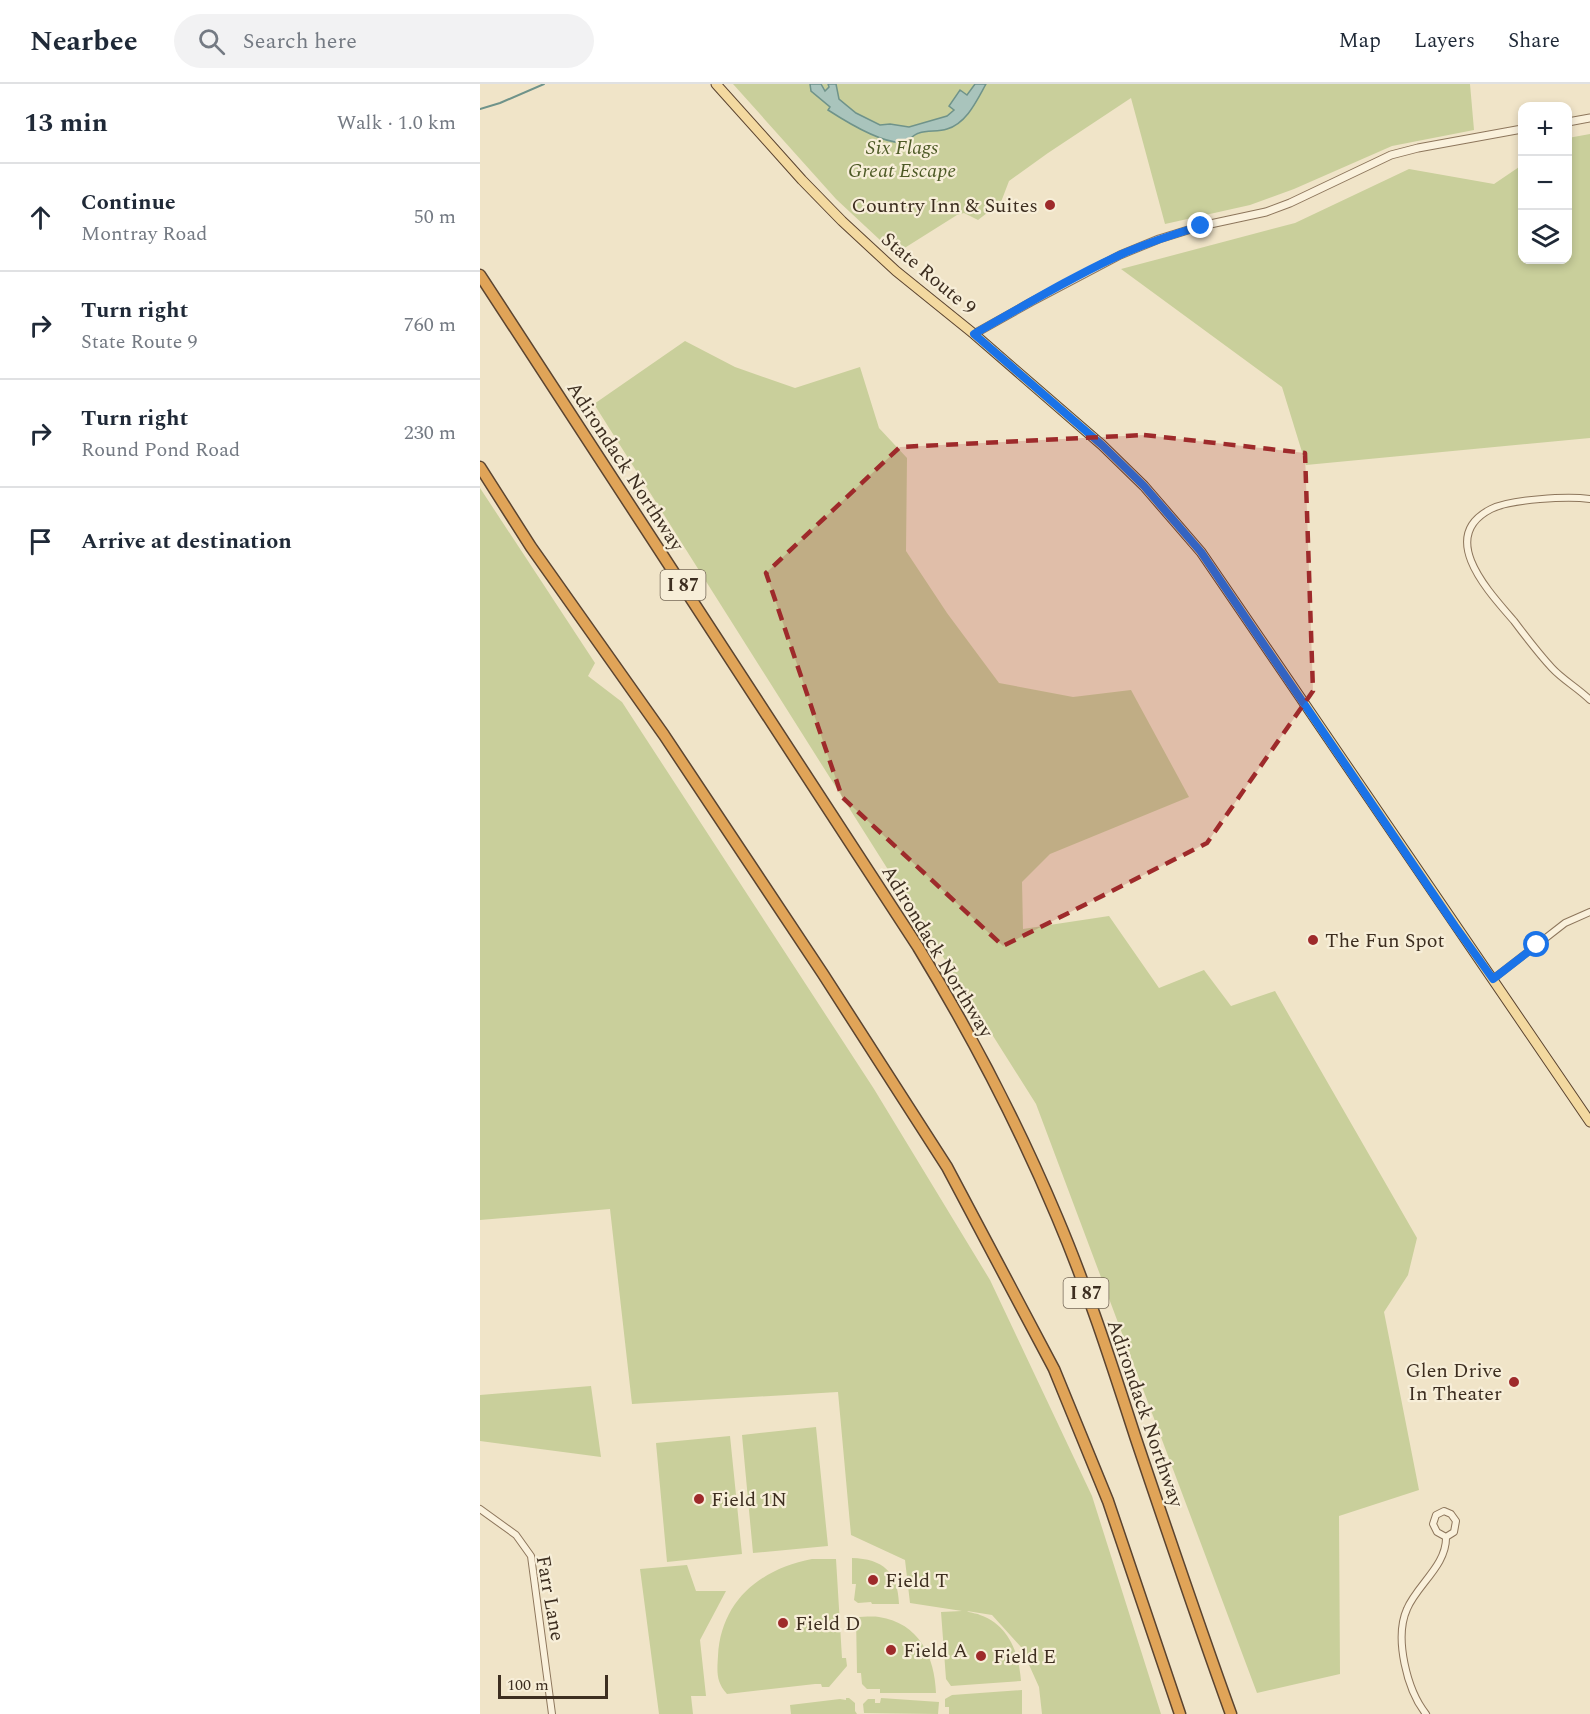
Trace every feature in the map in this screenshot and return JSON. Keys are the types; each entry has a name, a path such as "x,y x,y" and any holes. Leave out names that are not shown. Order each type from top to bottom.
{"highway":[{"name":"Adirondack Northway","path":"480,275 918,947 964,1024 1007,1106 1058,1220 1098,1323 1231,1714"},
{"path":"480,467 531,547 664,735 824,975 947,1167 1054,1369 1108,1501 1180,1714"}],"main road":[{"name":"State Route 9","path":"716,84 842,221 896,271 974,334 1102,445 1144,486 1201,552 1590,1122"}],"street":[{"path":"1572,121 1590,118"},
{"path":"974,334 1120,255 1159,239 1201,226 1266,212 1391,155 1518,130"},
{"path":"1590,500 1575,497 1500,504 1480,514 1469,529 1467,552 1479,579 1552,668 1590,700"},
{"path":"1493,979 1566,923 1590,912"},
{"name":"Farr Lane","path":"480,1509 516,1535 531,1556 552,1714"},
{"path":"1426,1714 1418,1704 1406,1674 1402,1638 1406,1609 1438,1563 1446,1544 1446,1537"}],"highlighted area":[{"path":"1144,435 1305,453 1313,691 1207,843 1003,946 842,797 766,573 900,447"}],"green space":[{"name":"Six Flags Great Escape","path":"733,84 1470,84 1474,130 1392,146 1294,189 1250,205 1165,224 1131,98 1009,181 1001,202 978,220 964,213 957,215 895,254 836,199"},
{"path":"1590,134 1590,438 1306,465 1282,387 1121,269 1295,223 1409,169 1494,184 1518,168 1518,264 1572,264 1572,137"},
{"path":"685,341 735,367 795,388 860,367 879,428 907,458 906,551 947,613 999,683 1073,697 1131,690 1189,797 1050,854 1022,882 1023,929 1109,916 1159,988 1204,970 1231,1006 1275,991 1417,1238 1408,1275 1384,1312 1419,1490 1339,1516 1340,1674 1257,1693 1036,1104 594,404"},
{"path":"480,488 595,663 588,676 622,702 874,1089 990,1280 1092,1496 1161,1714 1042,1714 1039,1687 1021,1647 992,1615 967,1611 990,1620 1005,1633 1015,1650 1021,1681 951,1686 946,1679 941,1612 962,1611 910,1603 905,1560 851,1535 838,1392 632,1404 610,1209 480,1220"},
{"path":"591,1386 601,1457 480,1441 480,1395"},
{"path":"816,1427 828,1546 753,1553 742,1435"},
{"name":"Field 1N","path":"730,1436 742,1554 667,1562 656,1443"},
{"name":"Field T","path":"852,1558 872,1561 887,1569 896,1583 899,1604 858,1603 854,1600 856,1584 852,1584"},
{"name":"Field D","path":"812,1559 836,1559 842,1658 846,1658 847,1666 829,1687 815,1684 727,1694 721,1685 717,1667 721,1636 735,1604 760,1580 793,1564"},
{"path":"687,1565 696,1591 726,1591 700,1640 706,1696 691,1696 693,1714 659,1714 640,1569"},
{"name":"Field A","path":"856,1617 876,1617 893,1621 905,1626 914,1634 928,1655 936,1693 880,1693 880,1689 867,1689 862,1684 861,1673 857,1673"},
{"path":"1022,1690 1022,1714 949,1714 949,1707 945,1707 945,1699 952,1695"},
{"path":"846,1698 855,1703 857,1714 791,1714 790,1705 846,1700"},
{"path":"881,1698 939,1702 938,1714 864,1713 863,1704 868,1699 875,1699 875,1703 880,1703"}],"water":[{"path":"810,84 821,84 825,91 829,87 828,84 836,84 839,99 856,113 880,125 909,127 947,116 954,110 949,106 960,90 967,95 975,84 986,84 971,110 954,126 917,134 904,142 896,142 876,136 835,115 828,110 830,107 811,91"}],"waterway":[{"path":"480,109 544,84"}],"place":[{"name":"Country Inn & Suites","path":"1050,205"},
{"name":"The Fun Spot","path":"1313,940"},
{"name":"Glen Drive In Theater","path":"1514,1382"},
{"name":"Field 1N","path":"699,1499"},
{"name":"Field T","path":"873,1580"},
{"name":"Field D","path":"783,1623"},
{"name":"Field A","path":"891,1650"},
{"name":"Field E","path":"981,1656"}],"route":[{"path":"1201,226 1159,239 1120,255 974,334 1102,445 1144,486 1201,552 1493,979 1537,945"}]}
